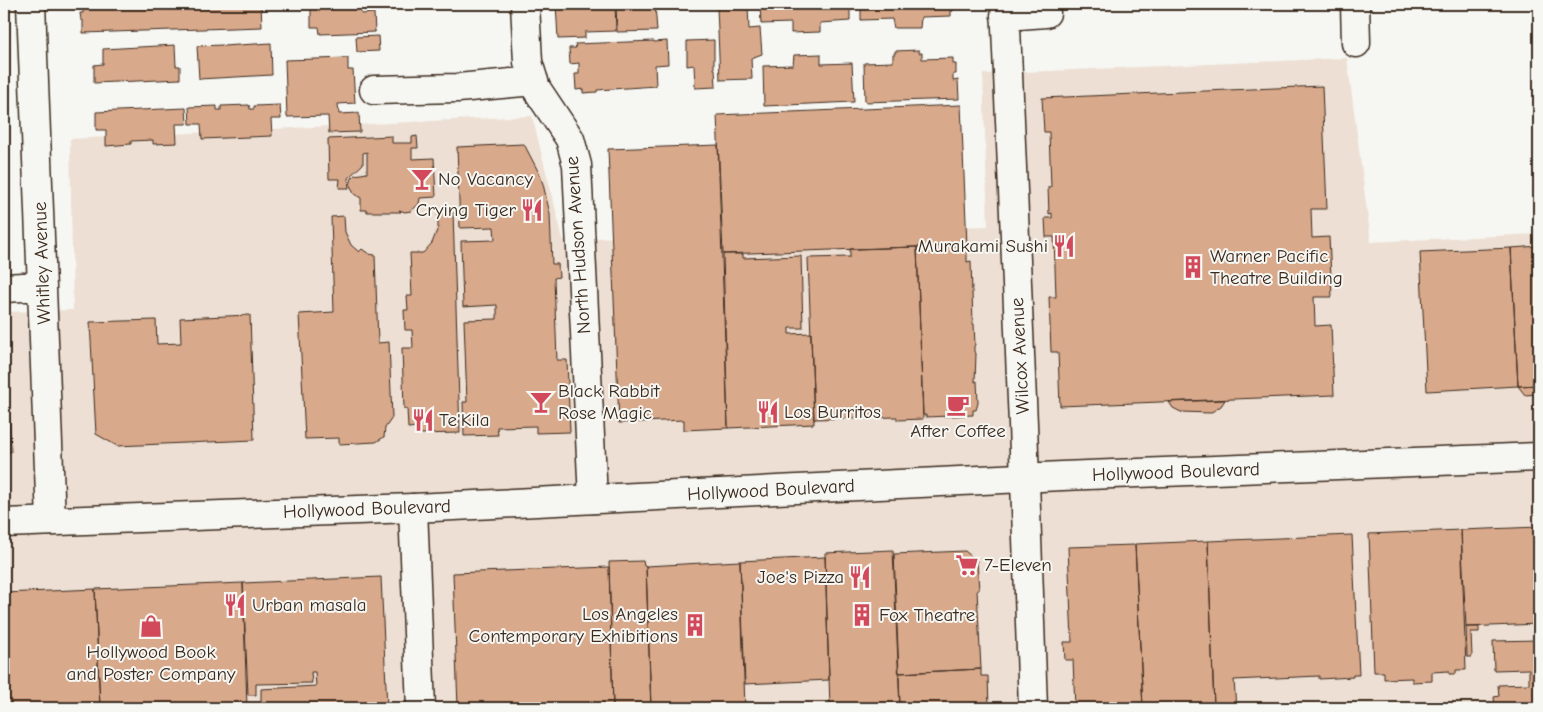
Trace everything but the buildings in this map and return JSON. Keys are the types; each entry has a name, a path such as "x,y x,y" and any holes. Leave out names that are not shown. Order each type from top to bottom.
{"street":[{"name":"Whitley Avenue","path":"31,4 51,521"},
{"name":"North Hudson Avenue","path":"525,4 528,62 536,88 570,139 577,166 592,499"},
{"path":"1355,4 1356,43"},
{"path":"1005,10 1046,13"},
{"name":"Wilcox Avenue","path":"1005,10 1034,708"},
{"path":"374,90 458,88 534,80"},
{"path":"4,288 42,286"},
{"name":"Hollywood Boulevard","path":"4,523 413,508 1025,478 1539,458"},
{"path":"413,508 421,708"}],"shaded area":[{"path":"1347,58 1371,242 1539,234 1539,708 4,708 4,312 73,310 70,139 532,116 563,239 988,226 983,74"}],"place":[{"name":"No Vacancy","path":"422,179"},
{"name":"Crying Tiger","path":"532,210"},
{"name":"Murakami Sushi","path":"1064,246"},
{"name":"Warner Pacific Theatre Building","path":"1193,267"},
{"name":"Black Rabbit Rose Magic","path":"541,402"},
{"name":"After Coffee","path":"958,405"},
{"name":"Los Burritos","path":"768,412"},
{"name":"Te'Kila","path":"423,420"},
{"name":"7-Eleven","path":"967,565"},
{"name":"Joe's Pizza","path":"860,577"},
{"name":"Urban masala","path":"235,605"},
{"name":"Fox Theatre","path":"862,615"},
{"name":"Los Angeles Contemporary Exhibitions","path":"695,625"},
{"name":"Hollywood Book and Poster Company","path":"151,626"}]}
